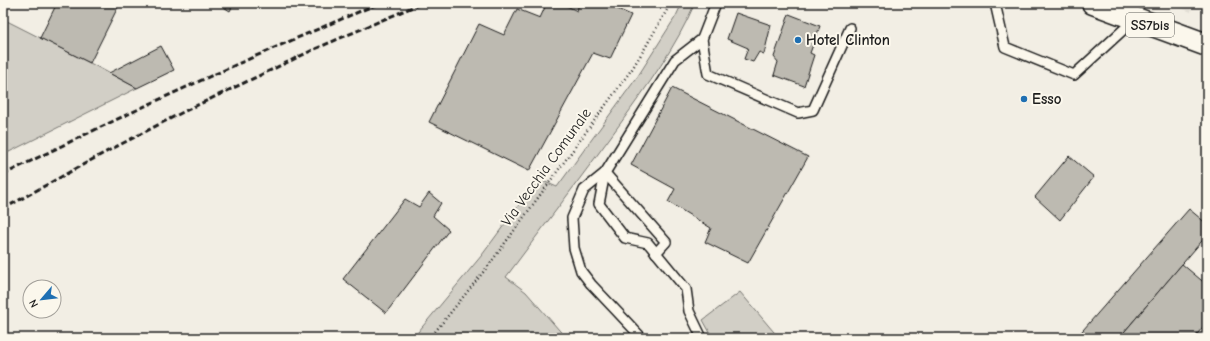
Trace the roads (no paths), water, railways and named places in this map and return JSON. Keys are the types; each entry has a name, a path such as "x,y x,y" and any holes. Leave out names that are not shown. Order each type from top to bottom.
{"main road":[{"name":"SS7bis","path":"1093,3 1207,45"}],"lane":[{"path":"642,338 581,271 574,248 572,218 584,190 605,173 675,60 702,39 716,3"},
{"path":"995,3 1005,47 1074,75 1135,19"},
{"path":"702,39 708,74 798,113 813,110 850,28"},
{"path":"605,173 666,242 656,253"},
{"path":"605,173 599,204 625,238 648,243 686,289 689,311 702,338"}],"railway":[{"path":"3,175 96,129 190,86 380,3"},
{"path":"3,209 104,153 183,112 315,49 422,3"}],"place":[{"name":"Hotel Clinton","path":"798,40"},
{"name":"Esso","path":"1024,99"}]}
